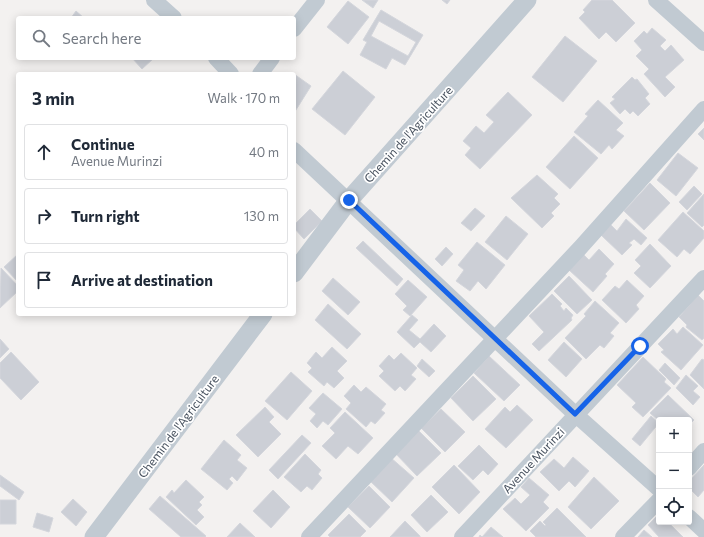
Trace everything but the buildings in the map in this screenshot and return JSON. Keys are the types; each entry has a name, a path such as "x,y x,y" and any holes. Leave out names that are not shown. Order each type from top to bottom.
{"street":[{"path":"154,0 172,16"},
{"path":"296,26 317,0"},
{"name":"Chemin de l'Agriculture","path":"296,269 349,200 527,0"},
{"path":"656,0 704,43"},
{"path":"218,60 229,72"},
{"path":"262,72 270,60"},
{"path":"309,537 580,248 704,109"},
{"path":"296,152 575,414 656,486"},
{"name":"Avenue Murinzi","path":"462,537 575,414 704,278"},
{"name":"Chemin de l'Agriculture","path":"94,537 261,316"},
{"path":"692,465 704,452"},
{"path":"623,537 656,503"},
{"path":"692,520 704,531"}],"route":[{"path":"349,200 575,414 640,346"}]}
